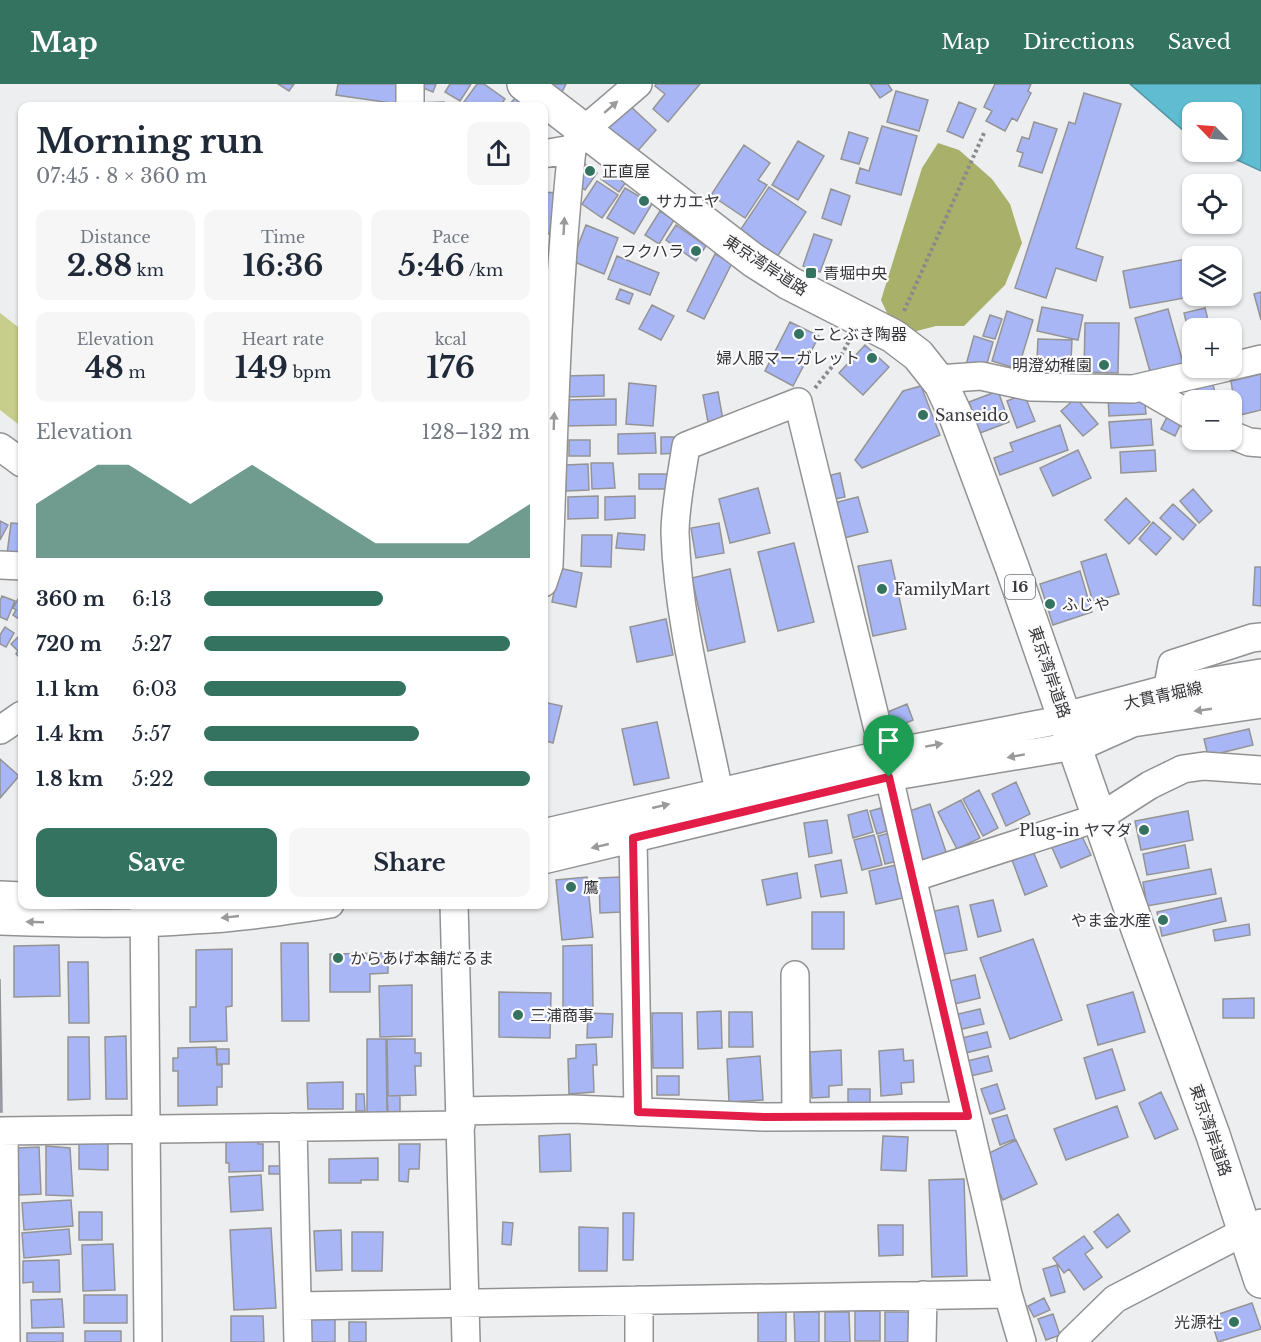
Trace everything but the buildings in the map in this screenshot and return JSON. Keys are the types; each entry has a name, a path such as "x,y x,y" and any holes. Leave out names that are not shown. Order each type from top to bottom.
{"main road":[{"name":"東京湾岸道路","path":"524,84 541,102"},
{"name":"東京湾岸道路","path":"548,109 578,140 753,260 789,283 893,336 918,355 938,379 955,414 1204,1108 1254,1228 1261,1281"},
{"name":"大貫青堀線","path":"1070,732 1167,693 1261,676"},
{"name":"大貫青堀線","path":"1070,732 1132,720 1261,701"}],"street":[{"path":"410,84 410,102"},
{"path":"548,152 578,140 638,84"},
{"path":"548,568 565,212 578,140"},
{"path":"1242,364 1261,359"},
{"path":"938,379 981,376 1031,387 1133,388 1182,378"},
{"path":"1142,387 1182,410"},
{"path":"719,792 686,629 679,579 675,531 686,447 798,402 887,766 1008,1294 1022,1342"},
{"path":"1242,439 1261,443"},
{"path":"0,447 18,460"},
{"path":"0,564 18,566"},
{"path":"1167,693 1172,664 1261,637"},
{"path":"0,730 18,718"},
{"path":"548,832 719,792 887,766 1070,732"},
{"path":"548,859 633,838 887,766"},
{"path":"912,878 1100,816 1182,769 1204,766 1261,770"},
{"path":"633,838 638,1112"},
{"path":"0,895 18,896"},
{"path":"0,921 91,924 144,913 194,920 301,909"},
{"path":"454,909 466,1342"},
{"path":"144,913 148,1342"},
{"path":"795,975 796,1117"},
{"path":"6,1342 2,1131 293,1127 461,1118 572,1109 796,1117 968,1116"},
{"path":"293,1127 298,1342"},
{"path":"1071,1342 1115,1299 1254,1228"},
{"path":"298,1306 1008,1294"},
{"path":"922,1342 923,1295"},
{"path":"639,1300 639,1342"}],"path":[{"path":"893,336 985,131"},
{"path":"798,402 818,385 842,354 861,320"}],"green space":[{"path":"938,143 959,150 992,179 1010,204 1022,243 1005,285 964,326 936,326 913,332 887,313 881,300 922,168"},
{"path":"0,313 18,327 18,424 0,410"}],"water":[{"path":"1130,84 1261,84 1261,171 1242,162 1242,102 1182,102 1182,129"}],"place":[{"name":"正直屋","path":"590,171"},
{"name":"サカエヤ","path":"644,201"},
{"name":"フクハラ","path":"696,251"},
{"name":"青堀中央","path":"811,273"},
{"name":"ことぶき陶器","path":"799,334"},
{"name":"婦人服マーガレット","path":"872,358"},
{"name":"明澄幼稚園","path":"1104,365"},
{"name":"Sanseido","path":"923,415"},
{"name":"FamilyMart","path":"882,589"},
{"name":"ふじや","path":"1050,604"},
{"name":"Plug-in ヤマダ","path":"1144,830"},
{"name":"鷹","path":"571,887"},
{"name":"やま金水産","path":"1163,920"},
{"name":"からあげ本舗だるま","path":"338,958"},
{"name":"三浦商事","path":"518,1015"},
{"name":"光源社","path":"1234,1322"}],"route":[{"path":"889,777 968,1116 765,1117 638,1112 633,838 889,777"}]}
